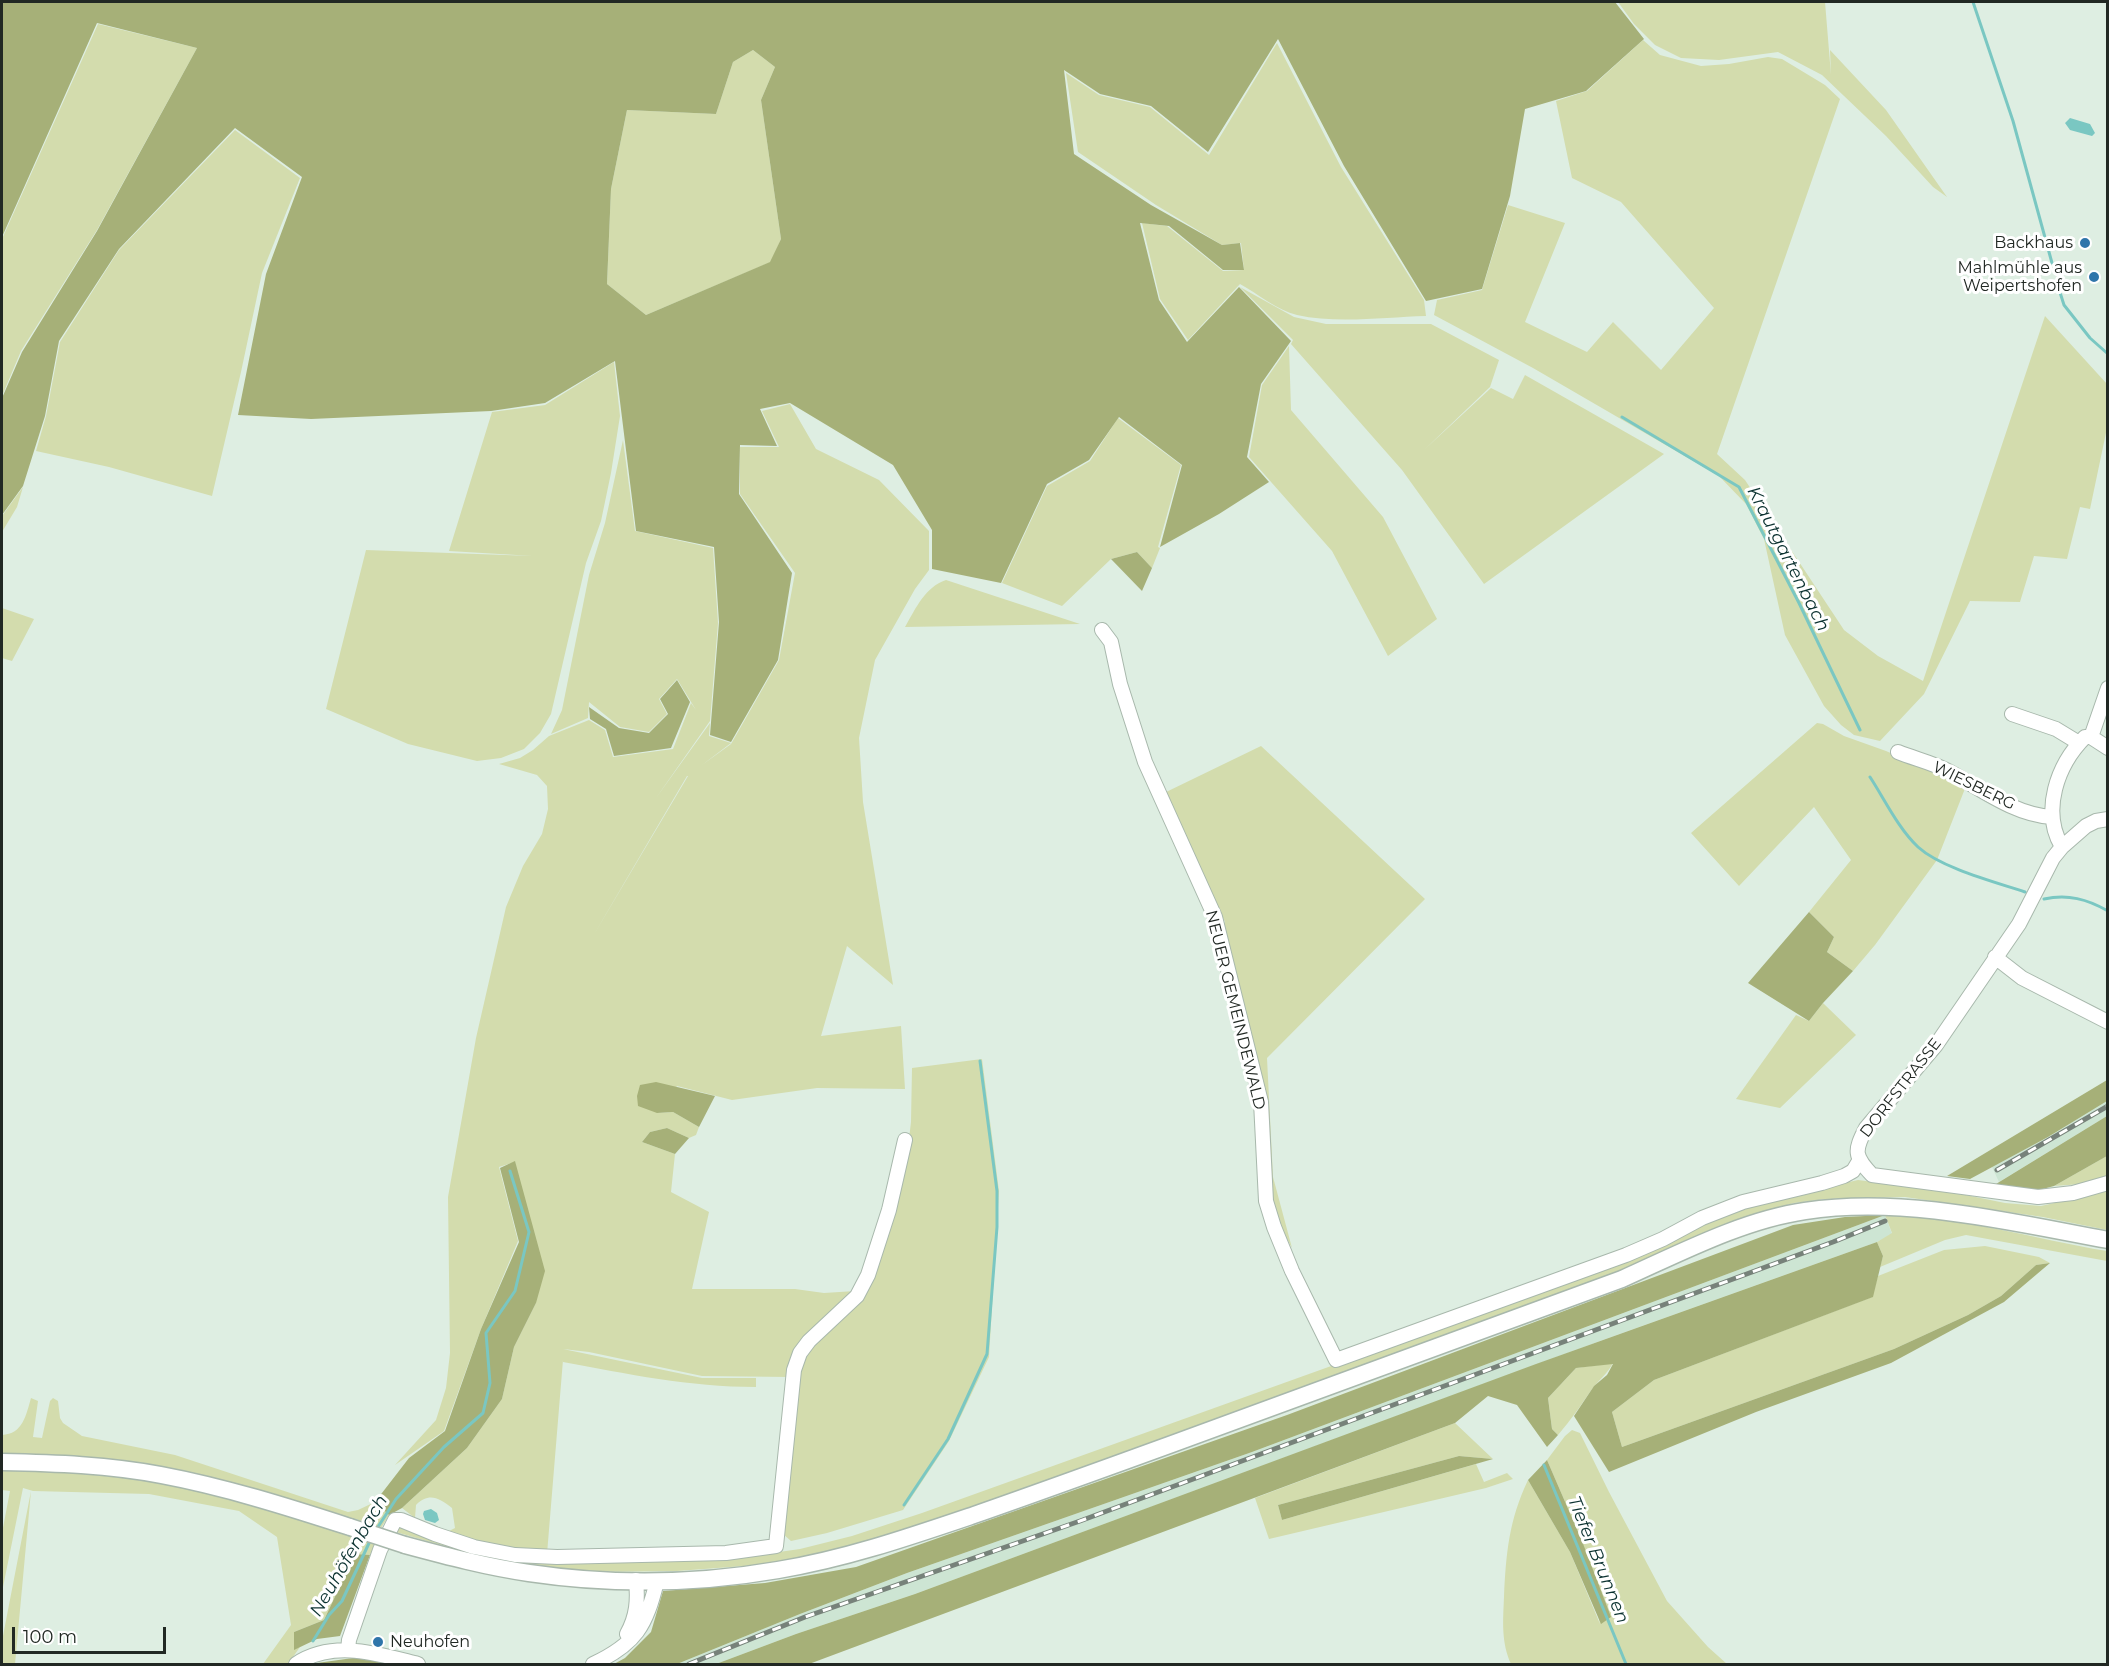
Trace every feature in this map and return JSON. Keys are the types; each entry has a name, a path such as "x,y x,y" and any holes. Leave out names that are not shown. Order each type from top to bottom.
{"main road":[{"path":"2,1462 96,1467 159,1475 225,1489 467,1562 529,1573 657,1581 741,1576 838,1558 900,1541 1030,1496 1622,1279 1698,1245 1767,1219 1804,1211 1876,1205 1988,1219 2108,1240"}],"street":[{"name":"NEUER GEMEINDEWALD","path":"1102,630 1111,642 1120,684 1145,762 1215,917 1261,1102 1266,1201 1292,1271 1336,1360 1626,1255 1663,1239 1702,1218 1743,1202 1844,1176 1853,1171 1860,1161"},
{"path":"2062,847 2056,838 2052,817 2052,794 2068,760 2085,740 2108,688"},
{"path":"2012,714 2108,748"},
{"name":"WIESBERG","path":"1898,753 1948,771 2012,806 2039,817 2052,817"},
{"name":"DORFSTRASSE","path":"2106,817 2086,826 2053,858 2019,924 1936,1045 1866,1128 1858,1144 1857,1154 1872,1175 2028,1196 2073,1193 2108,1183"},
{"path":"1995,957 2022,978 2108,1022"},
{"path":"348,1650 349,1640 380,1550 394,1520 401,1520 474,1547 515,1555 557,1557 726,1553 776,1546 794,1370 800,1353 809,1341 857,1296 868,1275 891,1201 905,1140"},
{"path":"609,1657 623,1641 632,1625 637,1602 636,1580"},
{"path":"593,1665 622,1649 639,1629 648,1611 657,1581"},
{"path":"296,1665 306,1657 326,1651 348,1650 377,1653 418,1665"}],"shaded area":[{"path":"2107,1101 2107,1116 1999,1182 1992,1167 2048,1137"},
{"path":"1885,1215 1892,1234 1877,1242 1600,1341 915,1594 716,1664 677,1664 907,1573 1252,1452"}],"green space":[{"path":"2,2 1615,2 1644,39 1586,91 1525,109 1510,196 1482,289 1426,301 1344,166 1278,39 1208,152 1151,106 1100,94 1064,70 1074,154 1151,205 1222,245 1240,243 1244,270 1223,270 1169,226 1140,223 1159,300 1187,342 1239,287 1291,341 1261,384 1247,457 1269,482 1219,514 1160,547 1182,465 1119,417 1089,460 1047,484 1001,583 932,569 932,530 893,465 790,403 760,409 777,446 740,445 739,494 792,573 778,660 731,742 710,735 719,622 714,547 636,531 615,361 545,403 491,411 311,419 238,415 266,274 302,177 235,128 119,249 59,341 45,416 23,486 2,515 2,398 22,352 97,231 197,48 97,23 2,237","holes":["753,50 775,67 761,100 781,239 770,262 646,315 607,284 611,189 627,110 716,114 733,62"]},
{"path":"1618,2 1825,2 1831,75 1830,50 1886,110 1947,197 1933,187 1886,136 1822,75 1778,52 1719,60 1681,58 1655,45 1634,24"},
{"path":"98,24 197,48 97,230 21,351 2,396 2,239"},
{"path":"1643,40 1660,55 1701,66 1768,57 1782,59 1825,85 1840,99 1717,454 1745,480 1844,630 1878,656 1923,681 2045,316 2107,384 2107,428 2090,509 2080,507 2067,559 2034,556 2020,602 1970,601 1924,694 1880,741 1854,735 1841,725 1824,706 1785,635 1764,539 1746,504 1719,476 1533,368 1434,315 1437,300 1482,290 1508,205 1565,223 1525,322 1587,352 1613,322 1661,370 1714,308 1621,202 1572,178 1556,101 1587,91"},
{"path":"1277,43 1341,167 1424,300 1426,316 1345,320 1312,318 1282,309 1240,284 1188,340 1160,299 1142,223 1167,226 1223,271 1244,270 1241,243 1222,245 1156,205 1078,152 1066,73 1099,95 1150,107 1209,155"},
{"path":"753,50 775,67 761,100 781,239 771,262 646,315 607,284 611,189 627,110 716,114 733,62"},
{"path":"235,130 300,178 262,273 212,496 109,467 36,451 46,416 60,342 119,250"},
{"path":"1240,287 1294,317 1326,324 1431,324 1499,360 1490,387 1424,450 1491,388 1513,399 1525,375 1664,454 1484,584 1402,470 1291,344 1293,340"},
{"path":"1289,346 1291,410 1383,517 1437,619 1388,656 1332,551 1249,457 1262,385"},
{"path":"614,362 620,416 611,473 601,521 586,563 551,714 540,733 524,749 501,758 477,761 408,744 326,709 366,550 533,556 449,551 492,412 545,405"},
{"path":"790,404 816,449 879,480 929,531 929,570 915,589 875,660 859,738 863,802 893,985 847,946 821,1036 901,1026 905,1089 817,1088 732,1100 677,1086 657,1113 673,1112 699,1127 696,1135 689,1138 667,1128 650,1132 642,1142 675,1154 671,1192 709,1212 692,1289 795,1289 824,1293 855,1291 790,1377 702,1376 589,1352 563,1349 702,1378 756,1378 756,1387 707,1385 659,1379 563,1362 563,1360 547,1554 476,1542 447,1532 455,1528 452,1508 443,1501 430,1498 421,1501 416,1505 415,1518 402,1508 467,1448 502,1399 514,1347 536,1303 515,1162 499,1167 518,1241 481,1329 444,1431 395,1465 436,1420 446,1388 450,1353 448,1197 476,1038 506,907 523,866 542,834 548,809 547,786 537,775 499,764 520,758 549,736 589,720 605,730 613,757 673,749 691,703 696,710 677,679 659,699 667,714 649,732 620,727 589,702 588,718 551,734 562,710 589,575 605,523 623,440 635,531 713,548 718,623 710,721 656,798 710,723 709,736 731,743 702,765 731,744 779,660 795,573 740,494 740,447 779,447 762,411","holes":["687,776 688,776 593,936"]},
{"path":"1118,418 1181,465 1158,547 1160,548 1152,568 1137,552 1111,559 1062,606 1002,583 1047,486 1090,461"},
{"path":"23,487 17,507 2,532 2,516"},
{"path":"1137,552 1152,568 1142,591 1111,559"},
{"path":"946,580 1080,624 905,627 927,593"},
{"path":"2,608 34,619 12,661 2,658"},
{"path":"677,680 690,702 671,748 614,756 606,729 590,719 589,707 619,728 649,733 668,714 660,699"},
{"path":"1817,723 1966,786 1937,860 1875,945 1853,971 1827,952 1834,937 1809,912 1851,860 1814,807 1739,886 1691,833"},
{"path":"1261,746 1425,899 1267,1058 1273,1177 1292,1248 1272,1212 1266,1118 1221,927 1225,922 1162,794"},
{"path":"1809,912 1834,937 1827,952 1853,971 1809,1021 1748,983"},
{"path":"1823,1003 1856,1035 1780,1108 1736,1099 1796,1015 1809,1021"},
{"path":"982,1059 999,1191 989,1357 949,1441 903,1510 827,1533 791,1541 783,1534 801,1362 810,1344 864,1296 909,1139 912,1068"},
{"path":"2107,1080 2107,1101 2048,1137 1970,1179 1947,1176"},
{"path":"656,1082 715,1096 699,1127 673,1112 657,1113 638,1106 637,1096 640,1085"},
{"path":"2107,1116 2107,1156 2054,1186 2039,1190 1996,1184"},
{"path":"667,1128 689,1138 675,1154 642,1142 650,1132"},
{"path":"2107,1156 2107,1176 2081,1184 2054,1186"},
{"path":"515,1161 545,1271 536,1303 514,1347 502,1399 467,1448 402,1508 389,1515 375,1502 409,1458 445,1431 481,1329 519,1242 500,1168"},
{"path":"1858,1180 1951,1192 2005,1203 2041,1206 2107,1191 2107,1230 2043,1217 1905,1197 1826,1199 1794,1203 1741,1218 1700,1236 1654,1261 900,1535 784,1563 677,1571 554,1571 468,1553 396,1532 399,1527 483,1553 751,1556 800,1549 852,1536 922,1513 1334,1365 1735,1208"},
{"path":"1885,1215 1941,1219 2107,1251 2107,1261 1966,1235 1945,1240 1880,1267 1883,1256 1877,1242 1892,1233"},
{"path":"1885,1215 1252,1452 907,1573 677,1664 614,1664 625,1658 651,1632 663,1591 765,1583 856,1567 1287,1415 1793,1225 1845,1217"},
{"path":"1877,1242 1883,1256 1873,1297 1654,1380 1612,1412 1622,1447 1894,1349 1968,1315 2001,1296 2036,1265 2050,1263 2004,1302 1891,1363 1756,1412 1609,1472 1574,1416 1594,1386 1607,1375 1613,1364 1576,1368 1548,1398 1552,1429 1558,1435 1547,1447 1517,1405 1488,1396 1455,1423 809,1664 716,1664 915,1594 1536,1364"},
{"path":"1985,1246 2039,1257 2050,1263 2036,1265 2001,1296 1968,1315 1894,1349 1622,1447 1612,1412 1654,1380 1872,1297 1878,1276 1944,1250"},
{"path":"1613,1363 1558,1435 1552,1429 1548,1398 1576,1368"},
{"path":"31,1398 38,1401 33,1437 42,1438 50,1401 53,1398 58,1401 60,1418 63,1423 82,1436 175,1455 348,1512 375,1502 389,1515 370,1555 355,1554 324,1620 294,1632 295,1649 300,1647 288,1664 263,1664 291,1625 277,1537 239,1511 149,1494 33,1491 23,1488 2,1592 2,1533 10,1491 2,1490 2,1471 87,1474 172,1485 228,1497 363,1540 369,1523 313,1507 116,1461 58,1455 2,1459 2,1435 15,1431 23,1422"},
{"path":"1455,1423 1493,1459 1459,1456 1278,1505 1282,1520 1476,1464 1484,1482 1507,1473 1513,1479 1486,1488 1269,1539 1255,1498"},
{"path":"1572,1430 1580,1433 1667,1601 1708,1647 1727,1664 1511,1664 1503,1631 1506,1566 1513,1523 1528,1480 1570,1552 1600,1624 1582,1541 1547,1460"},
{"path":"1459,1456 1493,1459 1282,1520 1278,1505"},
{"path":"1547,1460 1582,1541 1611,1617 1601,1624 1570,1552 1528,1480"},
{"path":"31,1491 15,1664 2,1664 2,1641"},
{"path":"355,1554 370,1555 340,1636 317,1639 294,1650 294,1632 324,1620"},
{"path":"360,1657 385,1664 310,1664"}],"water":[{"path":"2070,118 2090,124 2095,133 2092,136 2070,130 2065,123"},
{"path":"431,1509 437,1513 439,1520 435,1523 425,1520 423,1514 424,1511"}],"waterway":[{"path":"1973,2 2013,121 2052,263"},
{"path":"2057,283 2064,305 2090,338 2108,354"},
{"name":"Krautgartenbach","path":"1622,417 1739,487 1799,603 1860,730"},
{"name":"Krautgartenbach","path":"1870,777 1904,831 1928,855 1969,874 2025,892"},
{"name":"Krautgartenbach","path":"2044,899 2061,897 2077,899 2093,903 2108,911"},
{"path":"904,1505 948,1439 987,1354 997,1227 997,1191 980,1061"},
{"name":"Neuhöfenbach","path":"376,1530 396,1499 444,1447 483,1413 490,1383 486,1333 515,1291 529,1232 510,1171"},
{"name":"Tiefer Brunnen","path":"1544,1465 1626,1664"},
{"name":"Neuhöfenbach","path":"313,1641 329,1615 342,1601 370,1541"}],"railway":[{"path":"1997,1170 2108,1106"},
{"path":"689,1664 805,1617 1080,1521 1885,1221"}],"place":[{"name":"Backhaus","path":"2085,243"},
{"name":"Mahlmühle aus Weipertshofen","path":"2094,277"},
{"name":"Neuhofen","path":"378,1642"}]}
